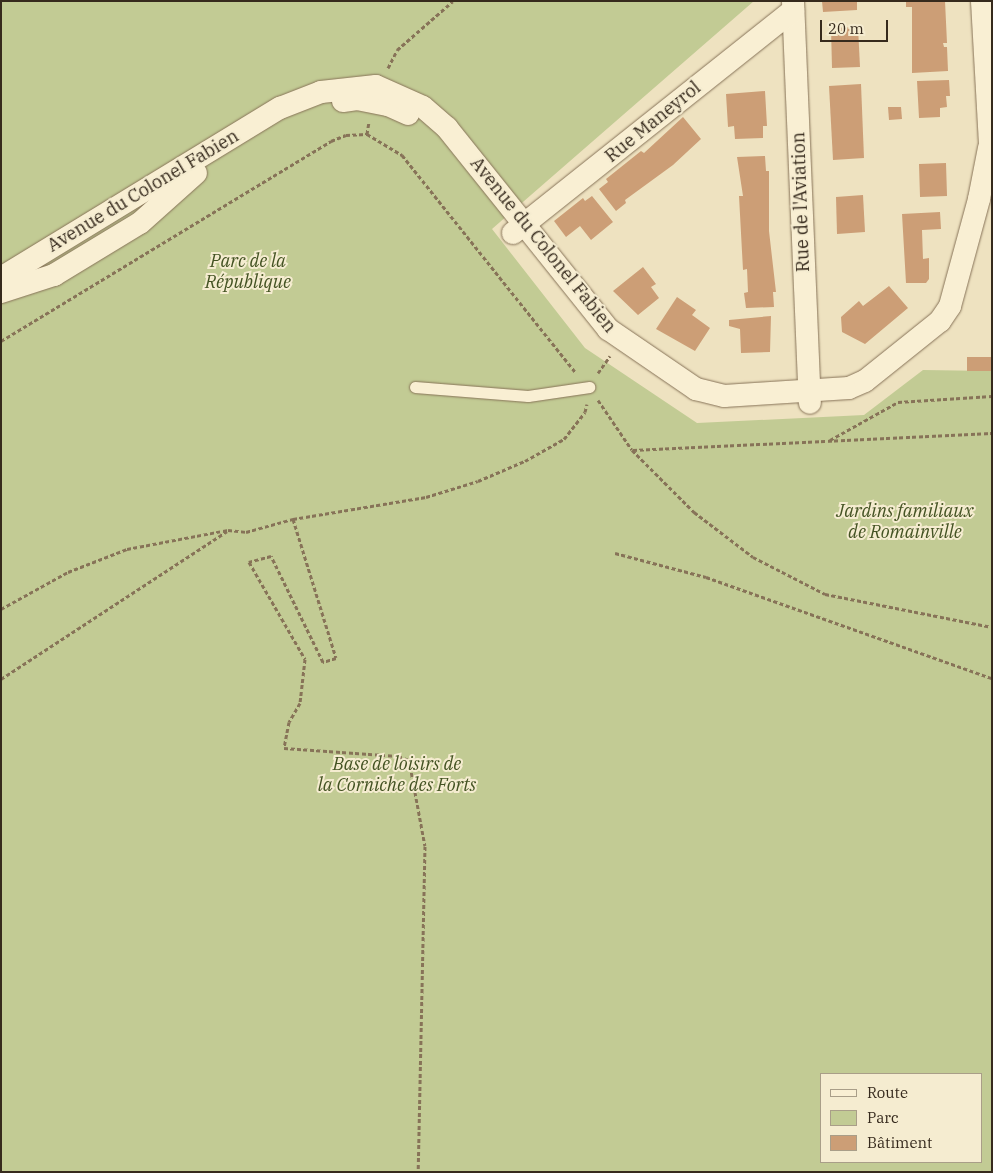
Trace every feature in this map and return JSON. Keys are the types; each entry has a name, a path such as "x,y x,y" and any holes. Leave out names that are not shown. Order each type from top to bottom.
{"street":[{"name":"Avenue du Colonel Fabien","path":"1,278 280,108 321,92 376,86 423,107 447,128 599,340 688,399 726,408 810,397 850,388 865,382 940,321 950,306 991,157 982,1"},
{"name":"Rue Maneyrol","path":"519,229 793,6"},
{"name":"Rue de l'Aviation","path":"793,6 810,397"},
{"name":"Avenue du Colonel Fabien","path":"1,292 54,276 140,223 187,179 297,115 324,105 357,99 388,105 430,129 608,329 696,389 724,396 810,397 852,401 878,389 948,331 960,315 992,202"}],"lane":[{"path":"415,387 528,396 589,387"}],"path":[{"path":"376,86 397,50 453,1"},
{"path":"1,341 331,141 346,135 366,134 402,154 563,359 589,387 632,450 694,512 753,558 825,594 992,628"},
{"path":"1,609 68,572 127,549 228,530 246,532 293,519 426,497 478,481 525,461 564,439 586,412 589,387 613,350"},
{"path":"828,441 898,402 992,396"},
{"path":"632,450 992,433"},
{"path":"293,519 336,658 323,662 272,556 249,562 305,659 300,703 289,722 284,748 398,756 409,760 425,846 418,1172"},
{"path":"1,679 228,530"},
{"path":"615,553 706,577 992,678"}],"green space":[{"name":"Base de loisirs de la Corniche des Forts","path":"1,1 754,1 492,229 585,348 697,423 864,415 923,370 992,371 992,1172 1,1172"}],"building":[{"path":"822,1 857,1 857,10 823,12"},
{"path":"906,1 945,1 947,43 943,43 944,47 947,47 948,71 912,73 912,7 906,7"},
{"path":"858,27 860,67 832,68 831,28"},
{"path":"949,80 950,96 946,96 947,107 940,108 940,117 919,118 917,81"},
{"path":"861,84 864,158 833,160 829,86"},
{"path":"765,91 767,126 763,126 763,138 735,139 734,126 728,127 726,94"},
{"path":"888,107 901,107 902,119 889,120"},
{"path":"683,117 701,139 673,165 625,200 626,203 616,211 599,189 608,182 606,179 641,151 644,153"},
{"path":"765,156 766,171 769,171 769,231 776,292 773,292 774,307 746,308 744,293 748,292 747,269 743,270 739,196 743,196 737,157"},
{"path":"946,163 947,196 920,197 919,164"},
{"path":"863,195 865,232 837,234 836,197"},
{"path":"592,196 613,222 591,240 580,226 566,237 554,221 583,198 585,201"},
{"path":"940,212 941,229 922,230 923,259 929,258 929,279 926,283 906,283 902,214"},
{"path":"643,267 656,284 651,287 659,298 638,315 613,291"},
{"path":"889,286 908,308 865,344 842,332 841,317 859,301 863,306"},
{"path":"677,297 696,310 692,315 710,328 695,351 656,329"},
{"path":"771,316 770,352 741,353 740,329 729,326 729,320"},
{"path":"967,357 992,357 992,371 967,371"}],"park label":[{"name":"Parc de la République","path":"248,272"},
{"name":"Jardins familiaux de Romainville","path":"905,522"}]}
